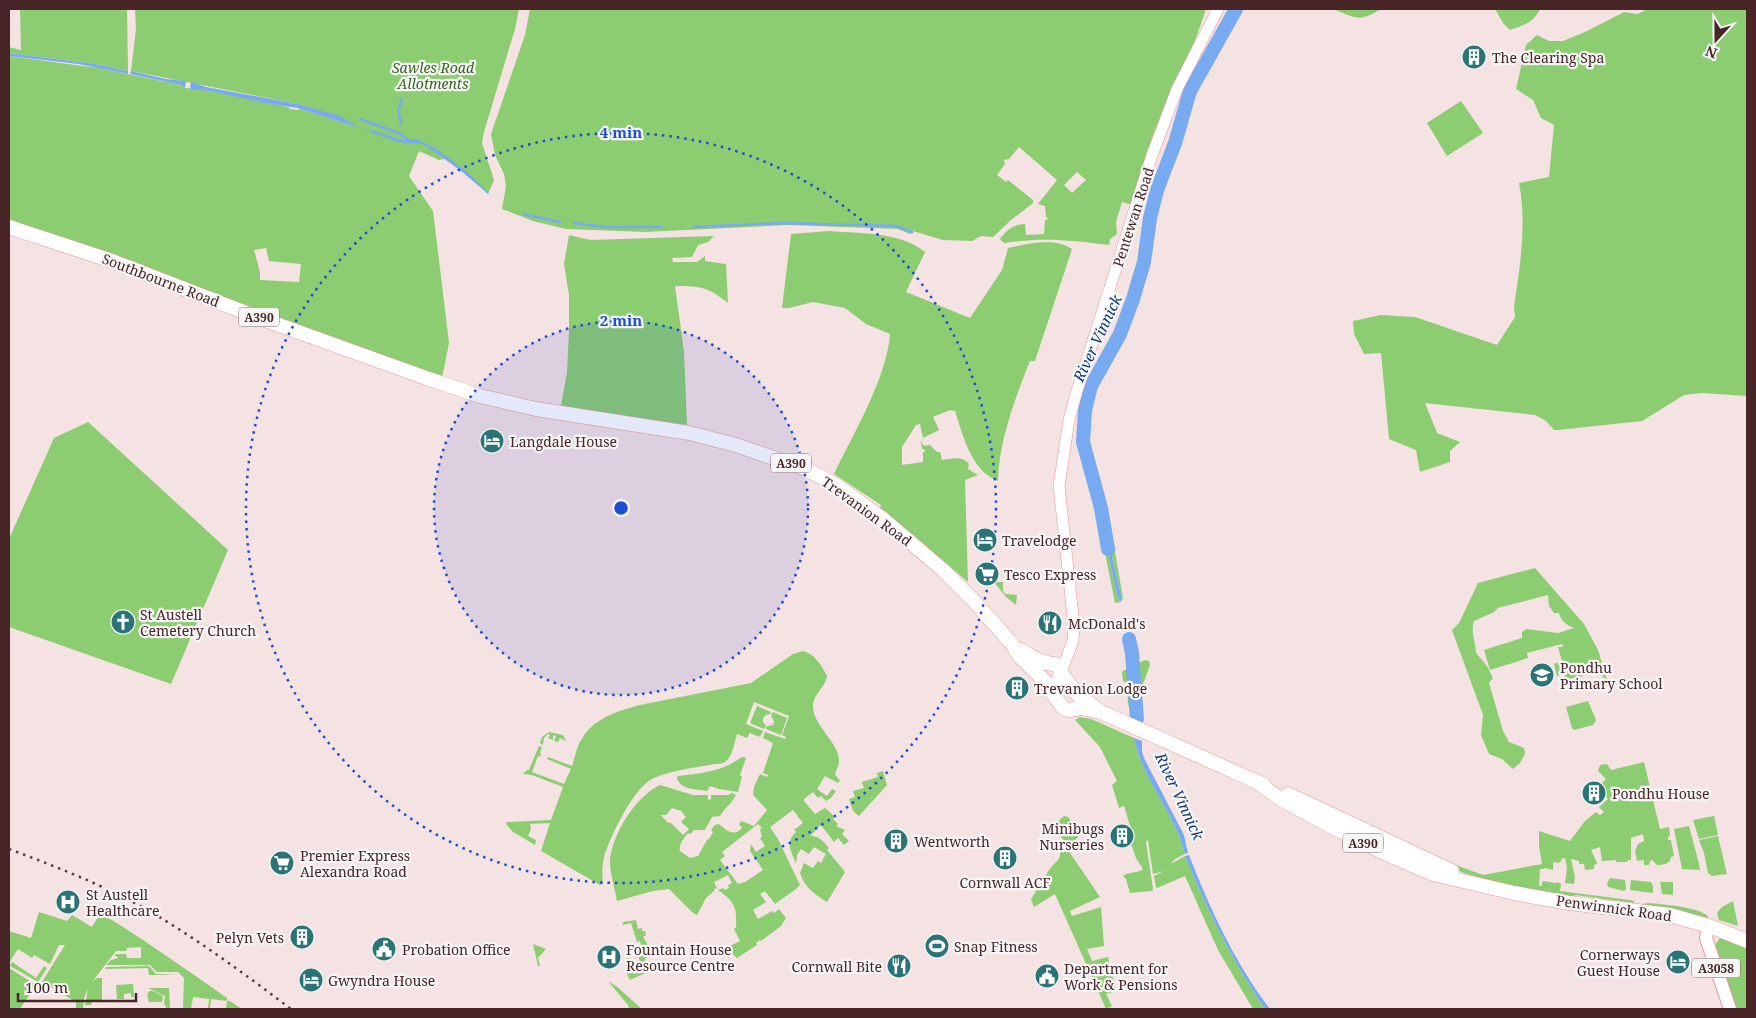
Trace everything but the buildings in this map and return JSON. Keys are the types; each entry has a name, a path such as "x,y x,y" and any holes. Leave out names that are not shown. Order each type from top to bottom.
{"highway":[{"name":"Southbourne Road","path":"9,227 121,264 254,316 428,379 480,396 510,403"},
{"name":"Trevanion Road","path":"510,403 566,414 689,433 736,445 808,470 836,485 911,542 974,601 1012,644"},
{"name":"A390","path":"1012,644 1027,654 1056,668 1076,698"},
{"name":"A390","path":"1012,644 1020,657 1044,679 1059,702 1062,692 1068,690 1076,698"},
{"path":"1044,679 1042,670 1056,668"},
{"name":"Penwinnick Road","path":"1076,698 1101,712 1256,782 1288,794 1391,856 1434,874 1514,893 1670,915 1708,926 1747,941"},
{"name":"Penwinnick Road","path":"1354,832 1478,884"}],"main road":[{"name":"Pentewan Road","path":"1056,668 1063,654 1073,641 1074,626 1070,572 1061,510 1060,486 1069,420 1076,391 1152,156 1177,89 1218,9"},
{"name":"A3058","path":"1708,926 1706,938 1730,1009"}],"green space":[{"path":"20,9 127,9 128,71 95,64 9,53 9,47 21,50"},
{"name":"Sawles Road Allotments","path":"135,9 519,9 482,143 494,180 488,194 466,173 435,152 444,159 439,160 419,151 409,176 433,211 449,343 441,383 254,316 43,246 9,232 9,56 98,68 181,85 185,88 211,91 288,107 290,109 299,110 298,108 356,127 330,114 298,104 131,71 136,29","holes":["266,248 269,261 301,264 299,282 260,280 260,272 254,250"]},
{"path":"530,9 1206,9 1196,38 1170,94 1133,205 1122,202 1116,222 1117,234 1110,239 1109,245 1056,240 1004,243 1000,239 1011,228 1021,224 1025,224 1026,235 1044,234 1045,220 1048,218 1046,217 1045,206 1038,204 1057,180 1019,147 1009,159 1004,160 1005,164 997,175 1006,182 1008,180 1033,200 1033,203 993,237 981,236 972,241 943,240 913,231 910,234 898,229 789,225 646,232 566,229 533,221 502,209 506,186 504,174 495,155 491,134 525,35","holes":["1077,172 1086,180 1072,193 1064,185"]},
{"path":"1333,9 1381,9 1362,18 1357,18"},
{"path":"1495,9 1540,9 1531,20 1510,30 1503,23"},
{"path":"1647,9 1747,9 1747,396 1702,393 1684,395 1642,421 1558,430 1554,430 1546,421 1535,415 1425,403 1437,433 1460,442 1450,451 1450,462 1420,472 1416,450 1389,439 1381,353 1364,354 1354,334 1353,321 1381,315 1415,317 1497,345 1515,317 1514,306 1523,229 1519,183 1549,177 1554,125 1541,118 1533,100 1516,89 1526,45 1537,35 1549,41 1563,41 1624,12 1638,14"},
{"path":"1461,101 1483,133 1447,156 1427,123"},
{"path":"829,231 867,233 892,237 915,245 925,252 906,292 970,318 1002,270 1008,248 1049,242 1065,245 1072,249 1035,361 1030,361 1014,405 1001,451 998,481 989,476 975,461 965,441 955,411 950,410 933,417 939,430 923,438 920,424 916,425 902,447 902,465 923,462 923,452 925,452 922,449 921,441 924,446 930,445 937,452 940,452 942,460 963,459 969,464 968,469 978,475 965,480 968,582 880,508 881,505 834,474 876,387 888,351 890,334 866,324 845,308 813,302 782,308 791,234"},
{"path":"569,235 590,240 714,236 708,242 698,245 692,257 672,258 673,262 697,262 705,256 705,261 726,264 728,303 704,288 675,286 684,352 687,425 561,406 567,373 569,333 569,295 564,264"},
{"path":"88,422 228,550 171,684 9,627 9,539 54,438"},
{"path":"1111,529 1123,598 1122,600 1106,530"},
{"path":"1103,531 1120,602 1115,603 1101,532"},
{"path":"1535,568 1584,624 1598,650 1607,680 1597,672 1566,680 1564,674 1557,676 1554,664 1562,661 1558,647 1563,647 1562,644 1527,653 1528,658 1490,670 1484,650 1522,638 1522,632 1526,629 1558,633 1574,628 1563,621 1559,613 1554,613 1549,606 1548,595 1498,608 1494,612 1474,621 1476,653 1487,666 1493,678 1489,683 1503,731 1509,742 1524,748 1525,754 1520,763 1513,769 1502,759 1489,754 1481,735 1483,715 1452,630 1459,623 1478,583"},
{"path":"994,582 1003,582 1005,594 1017,595 1016,605 1006,597"},
{"path":"803,651 811,655 820,664 827,676 824,685 814,699 813,708 818,722 839,756 839,763 835,774 840,781 838,783 825,776 817,789 827,796 832,789 836,791 831,798 826,801 821,796 818,798 813,792 804,801 815,814 825,808 835,817 833,819 838,824 836,826 845,830 842,834 849,841 844,845 838,838 834,842 821,825 810,836 823,841 829,848 827,850 845,872 827,902 807,886 800,873 804,863 813,868 818,861 821,863 826,854 814,847 809,854 801,849 797,855 796,864 791,852 790,840 796,832 794,830 803,823 793,810 770,827 778,839 800,885 775,904 765,891 760,894 766,902 753,910 758,919 779,909 786,918 781,926 737,958 729,951 727,945 730,946 740,941 734,929 736,927 736,914 734,906 718,890 729,888 728,885 732,883 728,875 714,882 717,889 715,888 706,898 697,915 669,889 653,891 617,901 610,867 611,851 620,829 634,807 651,790 660,785 693,795 708,795 708,800 711,799 711,795 728,795 732,793 736,795 720,816 712,817 705,830 694,830 685,837 680,851 690,858 698,856 713,832 711,830 715,825 719,824 733,833 742,828 739,824 741,821 754,826 767,810 753,795 754,787 760,774 767,777 768,775 763,773 773,743 763,738 765,732 785,739 786,737 782,735 789,716 754,702 746,724 763,731 760,737 750,733 747,738 737,734 732,753 725,762 669,773 646,783 631,801 607,848 603,860 603,884 600,885 541,851 550,823 530,824 531,829 528,836 536,840 535,845 513,832 506,824 507,822 551,820 563,787 532,775 523,774 529,770 539,746 542,747 541,754 540,757 538,756 532,772 564,784 571,769 547,759 548,757 572,766 581,740 588,730 608,716 640,705 751,683 793,654","holes":["672,808 681,811 686,817 681,822 689,829 683,835 661,815 666,815","758,824 762,828 760,829 762,837 760,838 765,846 756,852 751,844 750,851 763,870 745,882 738,884 720,860 725,856 722,852"]},
{"path":"1145,660 1149,661 1150,665 1142,687 1141,707 1137,708 1136,664"},
{"path":"1132,665 1135,708 1131,708 1128,705 1127,683 1123,681 1122,672"},
{"path":"1588,701 1596,720 1593,725 1574,730 1566,707"},
{"path":"757,706 771,712 763,718 766,726 764,729 750,723"},
{"path":"773,712 787,718 781,735 766,729 767,726 773,725 774,722 771,715"},
{"path":"1080,717 1091,719 1134,738 1144,768 1174,824 1185,854 1175,859 1171,864 1185,856 1221,935 1265,1009 1253,1009 1218,950 1185,876 1156,887 1154,876 1164,871 1153,874 1148,840 1146,842 1153,889 1152,891 1130,893 1126,879 1123,876 1143,869 1136,858 1130,841 1134,839 1124,806 1119,808 1112,785 1117,781 1100,747 1075,720"},
{"path":"549,732 563,735 566,741 560,738 558,742 554,741 556,736 553,735 553,740 548,738 550,735 548,734 544,738 543,745 540,743 542,737"},
{"path":"742,757 746,758 740,775 742,777 738,792 710,786 707,791 689,788 681,785 677,778 678,776 719,769"},
{"path":"1644,762 1660,829 1669,827 1670,836 1668,840 1671,840 1674,856 1671,857 1670,861 1657,865 1652,860 1649,865 1644,865 1644,860 1637,861 1635,851 1638,844 1644,841 1643,834 1631,838 1631,860 1627,862 1616,862 1616,860 1602,861 1600,847 1591,850 1597,863 1594,865 1594,869 1585,870 1584,864 1579,864 1579,861 1571,859 1575,877 1574,884 1565,883 1567,868 1565,858 1561,859 1562,862 1560,861 1559,863 1553,862 1553,870 1540,869 1539,886 1541,886 1543,881 1558,882 1561,884 1560,891 1630,900 1634,901 1634,903 1575,895 1574,897 1505,885 1464,873 1404,846 1483,875 1542,864 1539,831 1570,841 1585,821 1596,812 1600,815 1604,812 1599,807 1608,799 1598,787 1606,779 1598,771 1600,765 1607,764 1611,770"},
{"path":"883,771 887,785 859,816 853,811 849,799 855,797 853,791 864,788 862,782 878,777 877,773"},
{"path":"1064,816 1068,817 1081,833 1068,850 1100,897 1070,911 1072,916 1101,907 1104,946 1087,949 1092,961 1108,957 1116,991 1106,994 1112,1006 1106,1009 1055,894 1034,907 1031,899 1051,867 1059,859 1061,850 1067,844 1052,827"},
{"path":"1714,816 1718,835 1699,839 1693,820"},
{"path":"1689,826 1700,870 1682,869 1674,829"},
{"path":"1718,836 1727,874 1712,876 1708,873 1699,840"},
{"path":"1610,878 1625,880 1626,889 1624,891 1608,887 1607,883"},
{"path":"1631,880 1651,882 1653,893 1630,890"},
{"path":"1660,882 1673,882 1673,895 1662,894"},
{"path":"1733,901 1738,926 1719,920 1717,913 1722,907"},
{"path":"1648,903 1696,910 1708,916 1708,918 1643,904"},
{"path":"39,912 67,921 72,915 92,927 100,914 122,926 174,961 227,998 227,1001 211,999 210,1009 208,1009 209,999 193,997 191,1009 183,1009 184,978 178,972 157,972 150,965 106,965 111,960 118,958 114,956 116,954 126,954 127,958 141,958 141,947 127,948 126,951 116,951 92,982 97,978 102,978 102,1002 92,1002 91,1005 85,1005 88,989 84,998 83,1009 76,1009 76,1002 42,982 65,945 59,945 50,964 34,955 32,958 18,949 9,963 9,931 31,938"},
{"path":"636,920 638,929 642,928 642,931 645,931 646,935 643,937 651,950 646,953 648,957 645,958 648,972 630,980 627,974 625,959 630,958 632,964 640,962 637,951 642,949 640,941 637,942 631,923 623,925 623,922"},
{"path":"1720,938 1726,938 1747,947 1747,1009 1736,1009 1715,945"},
{"path":"533,944 546,949 538,958 540,966 538,966"},
{"path":"12,962 36,978 44,966 47,968 38,982 10,966"},
{"path":"149,966 156,974 177,975 149,975 148,968 105,969 106,967"},
{"path":"9,968 36,985 20,1009 9,1009"},
{"path":"608,981 642,1009 629,1009 628,1005"},
{"path":"133,984 134,997 131,997 131,993 124,994 124,999 117,999 116,985"},
{"path":"148,988 169,988 170,1009 167,1009 164,1003 165,996"},
{"path":"150,991 163,996 162,1002 149,1002 147,994"},
{"path":"227,1001 230,1001 242,1009 226,1009"}],"water":[{"path":"9,53 95,64 128,71 128,74 78,64 9,56"},
{"path":"131,71 166,79 186,81 185,88 181,85 130,74"},
{"path":"191,82 206,87 298,104 340,116 357,126 298,108 190,89"},
{"path":"365,128 402,140 416,139 435,148 465,170 489,193 423,144 398,142 375,134"},
{"path":"1106,530 1122,600 1120,602 1103,531"},
{"path":"1136,664 1137,708 1135,708 1132,665"},
{"path":"1134,738 1142,741 1142,752 1145,760 1184,835 1188,853 1185,854 1174,824 1144,768"},
{"path":"1189,855 1224,935 1257,991 1270,1009 1265,1009 1253,991 1221,935 1185,856"}],"waterway":[{"name":"River Vinnick","path":"1108,549 1101,508 1083,442 1085,410 1091,386 1120,334 1133,299 1144,262 1150,218 1157,190 1175,143 1190,91 1236,9"},
{"path":"401,124 398,110 402,99"},
{"path":"360,119 401,134 408,140"},
{"path":"523,214 560,222"},
{"path":"574,223 604,227 662,227"},
{"path":"694,227 782,223 896,226 912,232"},
{"name":"River Vinnick","path":"1129,639 1132,653 1137,719"}],"railway":[{"path":"9,849 99,885 151,912 205,946 291,1009"}],"place":[{"name":"The Clearing Spa","path":"1474,57"},
{"name":"Langdale House","path":"492,441"},
{"name":"Travelodge","path":"985,540"},
{"name":"Tesco Express","path":"987,574"},
{"name":"St Austell Cemetery Church","path":"123,622"},
{"name":"McDonald's","path":"1050,623"},
{"name":"Pondhu Primary School","path":"1542,675"},
{"name":"Trevanion Lodge","path":"1017,688"},
{"name":"Pondhu House","path":"1594,793"},
{"name":"Minibugs Nurseries","path":"1122,836"},
{"name":"Wentworth","path":"896,841"},
{"name":"Cornwall ACF","path":"1005,858"},
{"name":"Premier Express Alexandra Road","path":"282,863"},
{"name":"St Austell Healthcare","path":"68,902"},
{"name":"Pelyn Vets","path":"302,937"},
{"name":"Snap Fitness","path":"937,946"},
{"name":"Probation Office","path":"384,949"},
{"name":"Fountain House Resource Centre","path":"609,957"},
{"name":"Cornerways Guest House","path":"1678,962"},
{"name":"Cornwall Bite","path":"899,966"},
{"name":"Department for Work & Pensions","path":"1047,976"},
{"name":"Gwyndra House","path":"311,980"}]}
